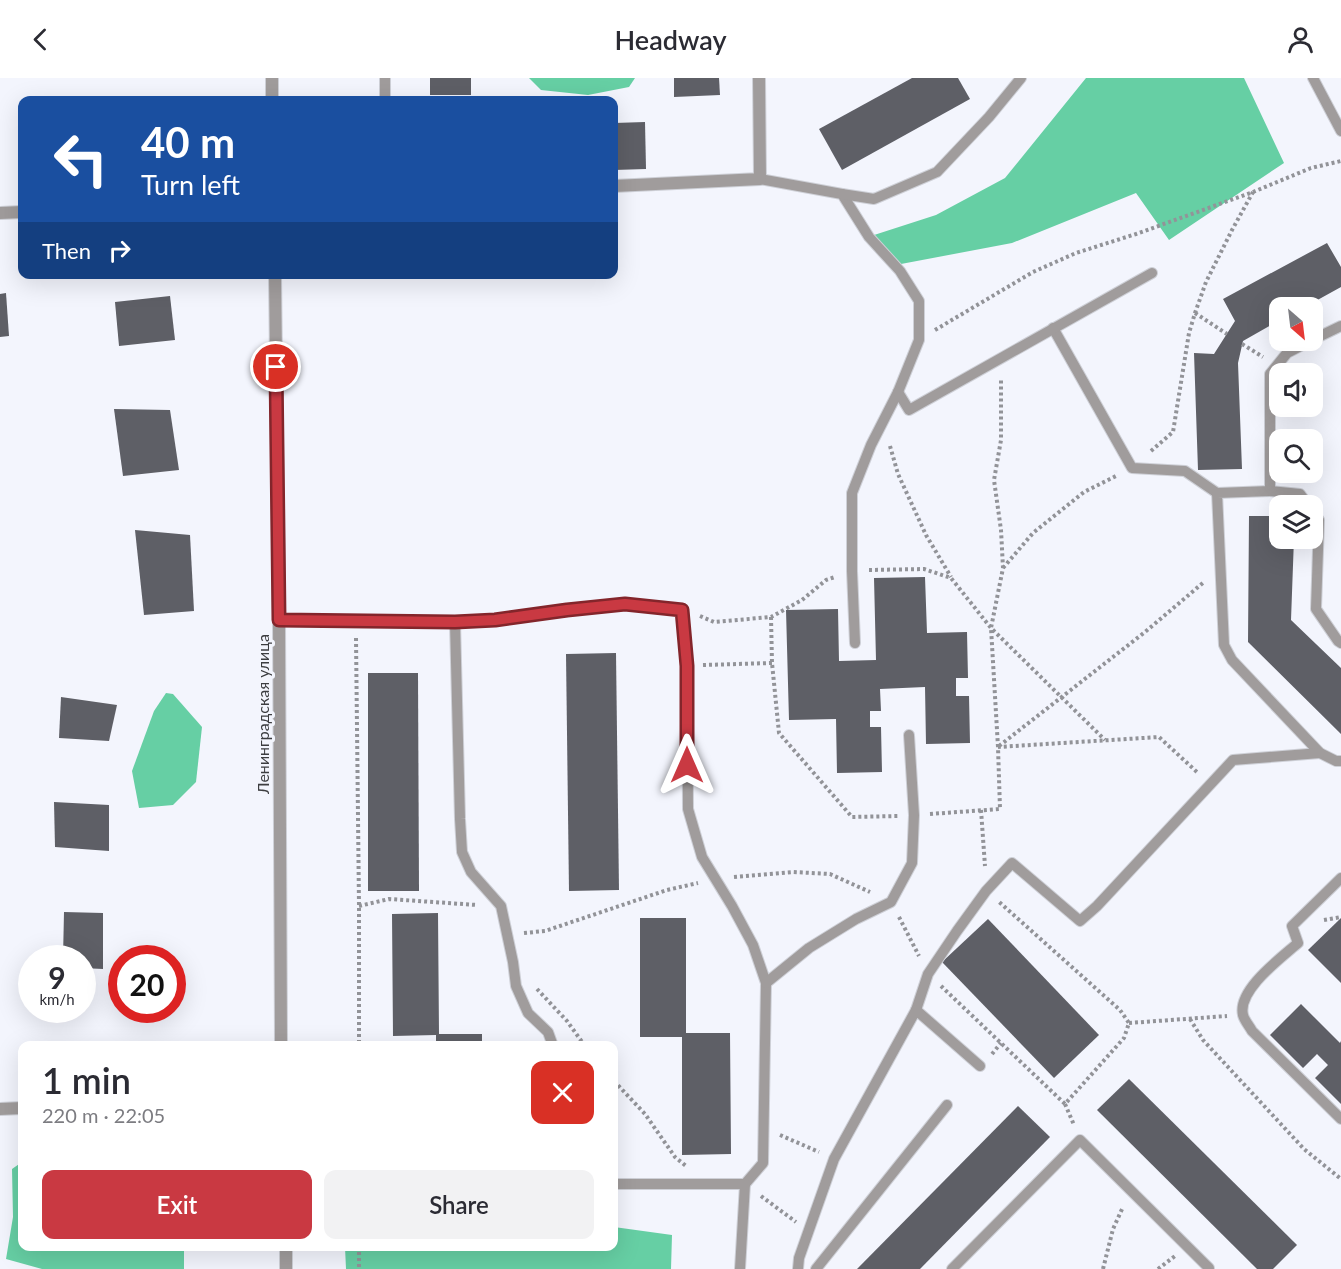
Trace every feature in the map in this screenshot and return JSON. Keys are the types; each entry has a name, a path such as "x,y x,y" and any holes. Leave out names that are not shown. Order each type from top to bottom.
{"street":[{"path":"272,78 272,96"},
{"path":"618,186 760,179 759,78"},
{"path":"0,213 18,212"},
{"name":"Ленинградская улица","path":"275,279 280,1041"},
{"path":"0,1109 18,1108"},
{"path":"286,1251 286,1269"}],"lane":[{"path":"385,78 385,96"},
{"path":"760,179 874,199 937,172 990,117 1021,78"},
{"path":"1313,78 1341,131"},
{"path":"842,194 869,237 900,271 919,301 919,340 898,392 871,445 852,493 855,643"},
{"path":"898,392 909,410 1152,273"},
{"path":"1323,335 1341,326"},
{"path":"1053,328 1131,468 1185,471 1217,493 1270,491 1301,495"},
{"path":"1279,363 1291,351"},
{"path":"1270,417 1270,491"},
{"path":"1217,493 1224,645 1233,660 1320,753 1341,761"},
{"path":"1318,549 1316,609 1341,643"},
{"path":"279,620 455,622 495,620 625,604 682,610 687,666 688,809 702,857 753,945 766,983 763,1164 745,1184 740,1269"},
{"path":"455,622 462,852 471,872 501,906 516,986 528,1013 548,1032 551,1041"},
{"path":"766,983 809,948 856,919 891,902 912,863 914,815 909,735"},
{"path":"798,1269 799,1258 834,1159 916,1010 928,974 986,891 1012,863 1080,921 1097,906 1233,760 1320,753"},
{"path":"1341,878 1292,926 1298,943 1258,980 1244,1000 1243,1015 1252,1031 1341,1119"},
{"path":"916,1010 980,1066"},
{"path":"816,1269 947,1105"},
{"path":"952,1269 1080,1140 1209,1268"},
{"path":"618,1184 745,1184"}],"path":[{"path":"919,340 1033,272 1076,253 1254,192 1311,168 1341,161"},
{"path":"1003,568 1033,533 1084,492 1131,468 1173,432 1179,384 1195,313 1206,282 1254,192"},
{"path":"1195,313 1227,334"},
{"path":"1242,344 1274,363"},
{"path":"771,617 772,663 779,733 852,817 1000,808 991,628 1003,568 1001,530 994,480 1001,440 1001,358"},
{"path":"883,420 898,474 926,535 951,578 991,628 1105,740"},
{"path":"998,747 1145,632 1220,568"},
{"path":"682,610 714,622 771,617 802,600 826,580 852,571 924,569 951,578"},
{"path":"356,621 359,1041"},
{"path":"687,666 772,663"},
{"path":"998,747 1159,737 1210,784"},
{"path":"981,810 986,891 1120,1010 1129,1023"},
{"path":"507,935 545,931 667,891 716,879 793,872 830,874 891,902 928,974 1065,1104 1080,1140"},
{"path":"359,906 389,899 438,904 501,906"},
{"path":"536,987 567,1021 581,1041"},
{"path":"1129,1023 1243,1015"},
{"path":"1191,1019 1203,1040 1304,1149 1341,1179"},
{"path":"1065,1104 1124,1038 1129,1023"},
{"path":"618,1086 645,1114 675,1157 706,1184"},
{"path":"764,1128 834,1159"},
{"path":"745,1184 809,1231"},
{"path":"1102,1269 1113,1229 1131,1191"},
{"path":"359,1251 359,1269"}],"green space":[{"path":"529,78 635,78 629,87 588,95 541,90"},
{"path":"1086,78 1244,78 1284,163 1169,240 1136,193 1012,243 901,264 871,236 936,215 1005,178"},
{"path":"166,693 173,694 202,727 196,782 173,805 139,808 132,771 154,711"},
{"path":"18,1165 18,1251 184,1251 184,1269 42,1269 6,1259 13,1217 12,1169"},
{"path":"618,1228 672,1235 671,1269 346,1269 345,1251 618,1251"}],"building":[{"path":"430,78 471,78 471,95 430,95"},
{"path":"674,78 719,78 720,95 674,97"},
{"path":"912,78 958,78 970,99 842,170 819,129"},
{"path":"645,122 646,169 618,170 618,123"},
{"path":"1327,243 1341,267 1341,287 1323,297 1269,297 1269,326 1243,341 1238,363 1242,469 1198,470 1194,353 1214,354 1235,321 1223,299"},
{"path":"6,293 9,336 0,337 0,294"},
{"path":"170,296 175,340 119,346 115,302"},
{"path":"114,409 170,410 179,470 123,476"},
{"path":"1249,516 1269,516 1269,549 1294,549 1291,620 1341,668 1341,734 1248,642"},
{"path":"135,530 190,535 194,611 144,615"},
{"path":"925,577 927,633 967,632 968,678 956,678 956,696 969,696 970,743 926,744 925,687 880,689 881,711 870,711 870,727 881,727 882,772 837,773 836,719 789,720 786,610 838,609 839,661 876,660 874,578"},
{"path":"616,653 619,890 569,891 566,654"},
{"path":"368,673 418,673 419,891 368,891"},
{"path":"61,697 117,705 109,741 59,738"},
{"path":"54,802 109,805 109,851 55,847"},
{"path":"64,912 103,913 103,969 96,969 96,945 63,945"},
{"path":"438,913 439,1034 482,1034 482,1041 436,1041 436,1035 393,1036 392,914"},
{"path":"640,918 686,918 686,1033 730,1033 731,1154 682,1155 682,1037 640,1037"},
{"path":"1341,918 1341,983 1308,950"},
{"path":"988,919 1099,1035 1054,1078 942,962"},
{"path":"1301,1004 1340,1043 1341,1041 1341,1104 1315,1078 1328,1065 1317,1054 1303,1068 1270,1035"},
{"path":"1129,1079 1297,1245 1273,1269 1257,1269 1097,1110"},
{"path":"1018,1106 1050,1137 920,1269 857,1269"}],"route":[{"path":"276,367 279,620 455,622 495,620 625,604 682,610 687,666 687,765"}]}
